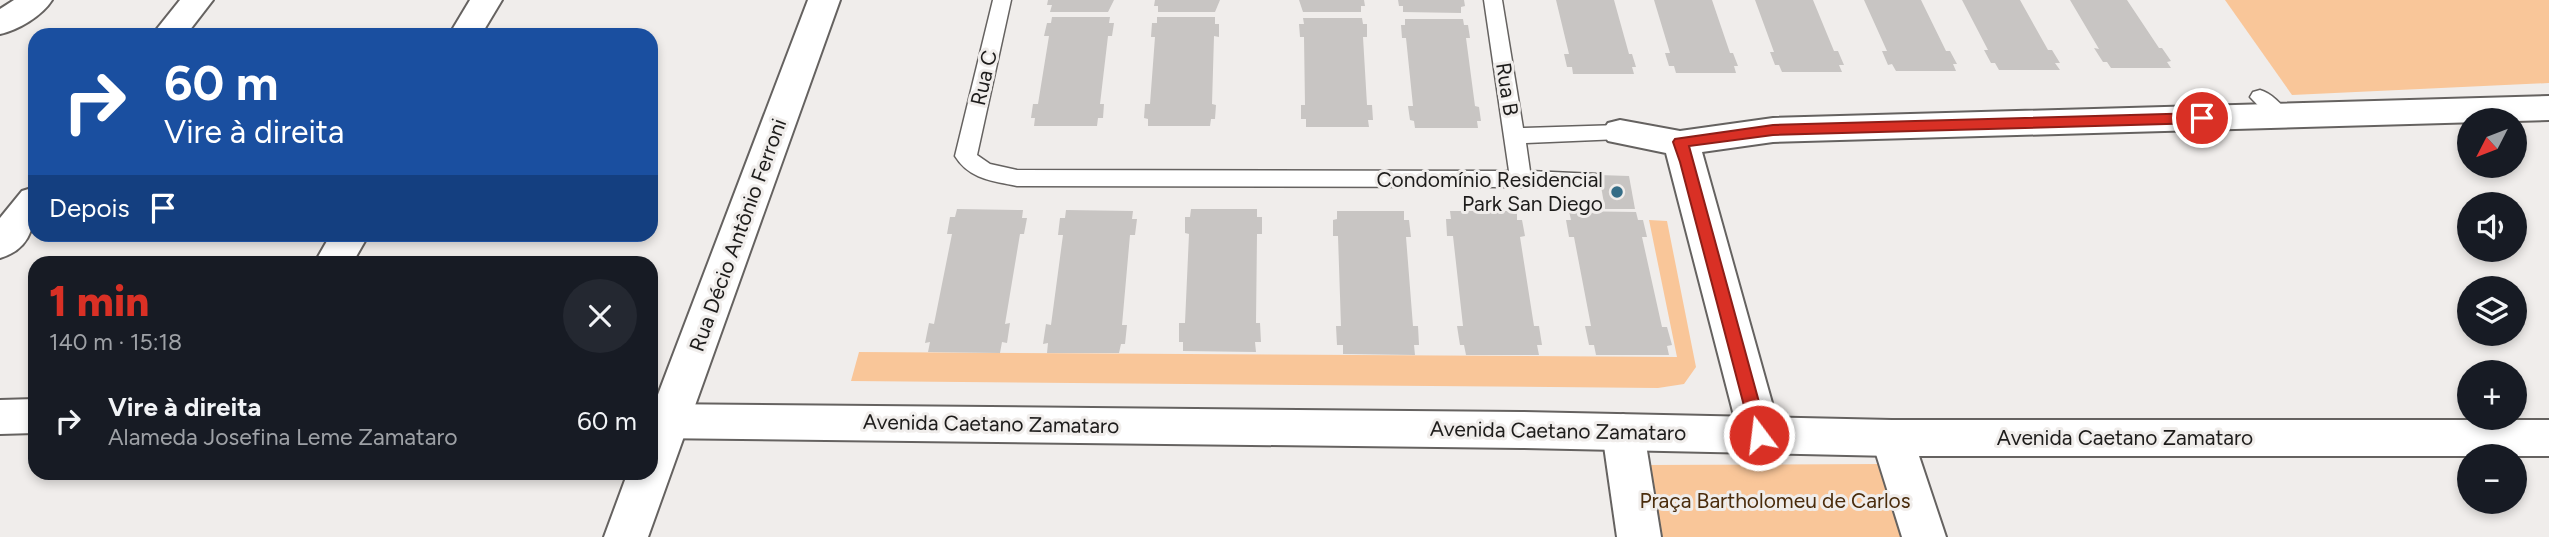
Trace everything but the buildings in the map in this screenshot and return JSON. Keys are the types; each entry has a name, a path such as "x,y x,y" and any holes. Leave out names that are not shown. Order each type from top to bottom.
{"street":[{"path":"0,24 36,0"},
{"path":"174,28 197,0"},
{"path":"470,28 486,0"},
{"name":"Rua Décio Antônio Ferroni","path":"660,421 824,0"},
{"path":"1620,132 1680,142 1773,130 2269,106 2549,108"},
{"path":"1680,142 1688,162 1759,435"},
{"path":"0,244 28,209"},
{"path":"0,417 28,416"},
{"name":"Avenida Caetano Zamataro","path":"660,421 1623,432 1892,438 2549,438"},
{"path":"1623,432 1639,537"},
{"path":"1892,438 1924,537"},
{"name":"Rua Décio Antônio Ferroni","path":"626,537 647,480"}],"lane":[{"name":"Rua C","path":"1002,0 966,156 973,167 989,173 1017,178 1521,179"},
{"name":"Rua B","path":"1493,0 1521,179"},
{"path":"1514,136 1620,132"},
{"path":"1521,179 1588,178"}],"green space":[{"path":"2225,0 2549,0 2549,83 2292,95"},
{"path":"1649,220 1667,221 1696,367 1684,384 1658,388 851,381 859,352 1677,357"},
{"name":"Praça Bartholomeu de Carlos","path":"1880,464 1905,537 1660,537 1645,465"}],"place":[{"name":"Condomínio Residencial Park San Diego","path":"1617,192"}],"route":[{"path":"1759,435 1688,162 1680,142 1773,130 2202,118"}]}
